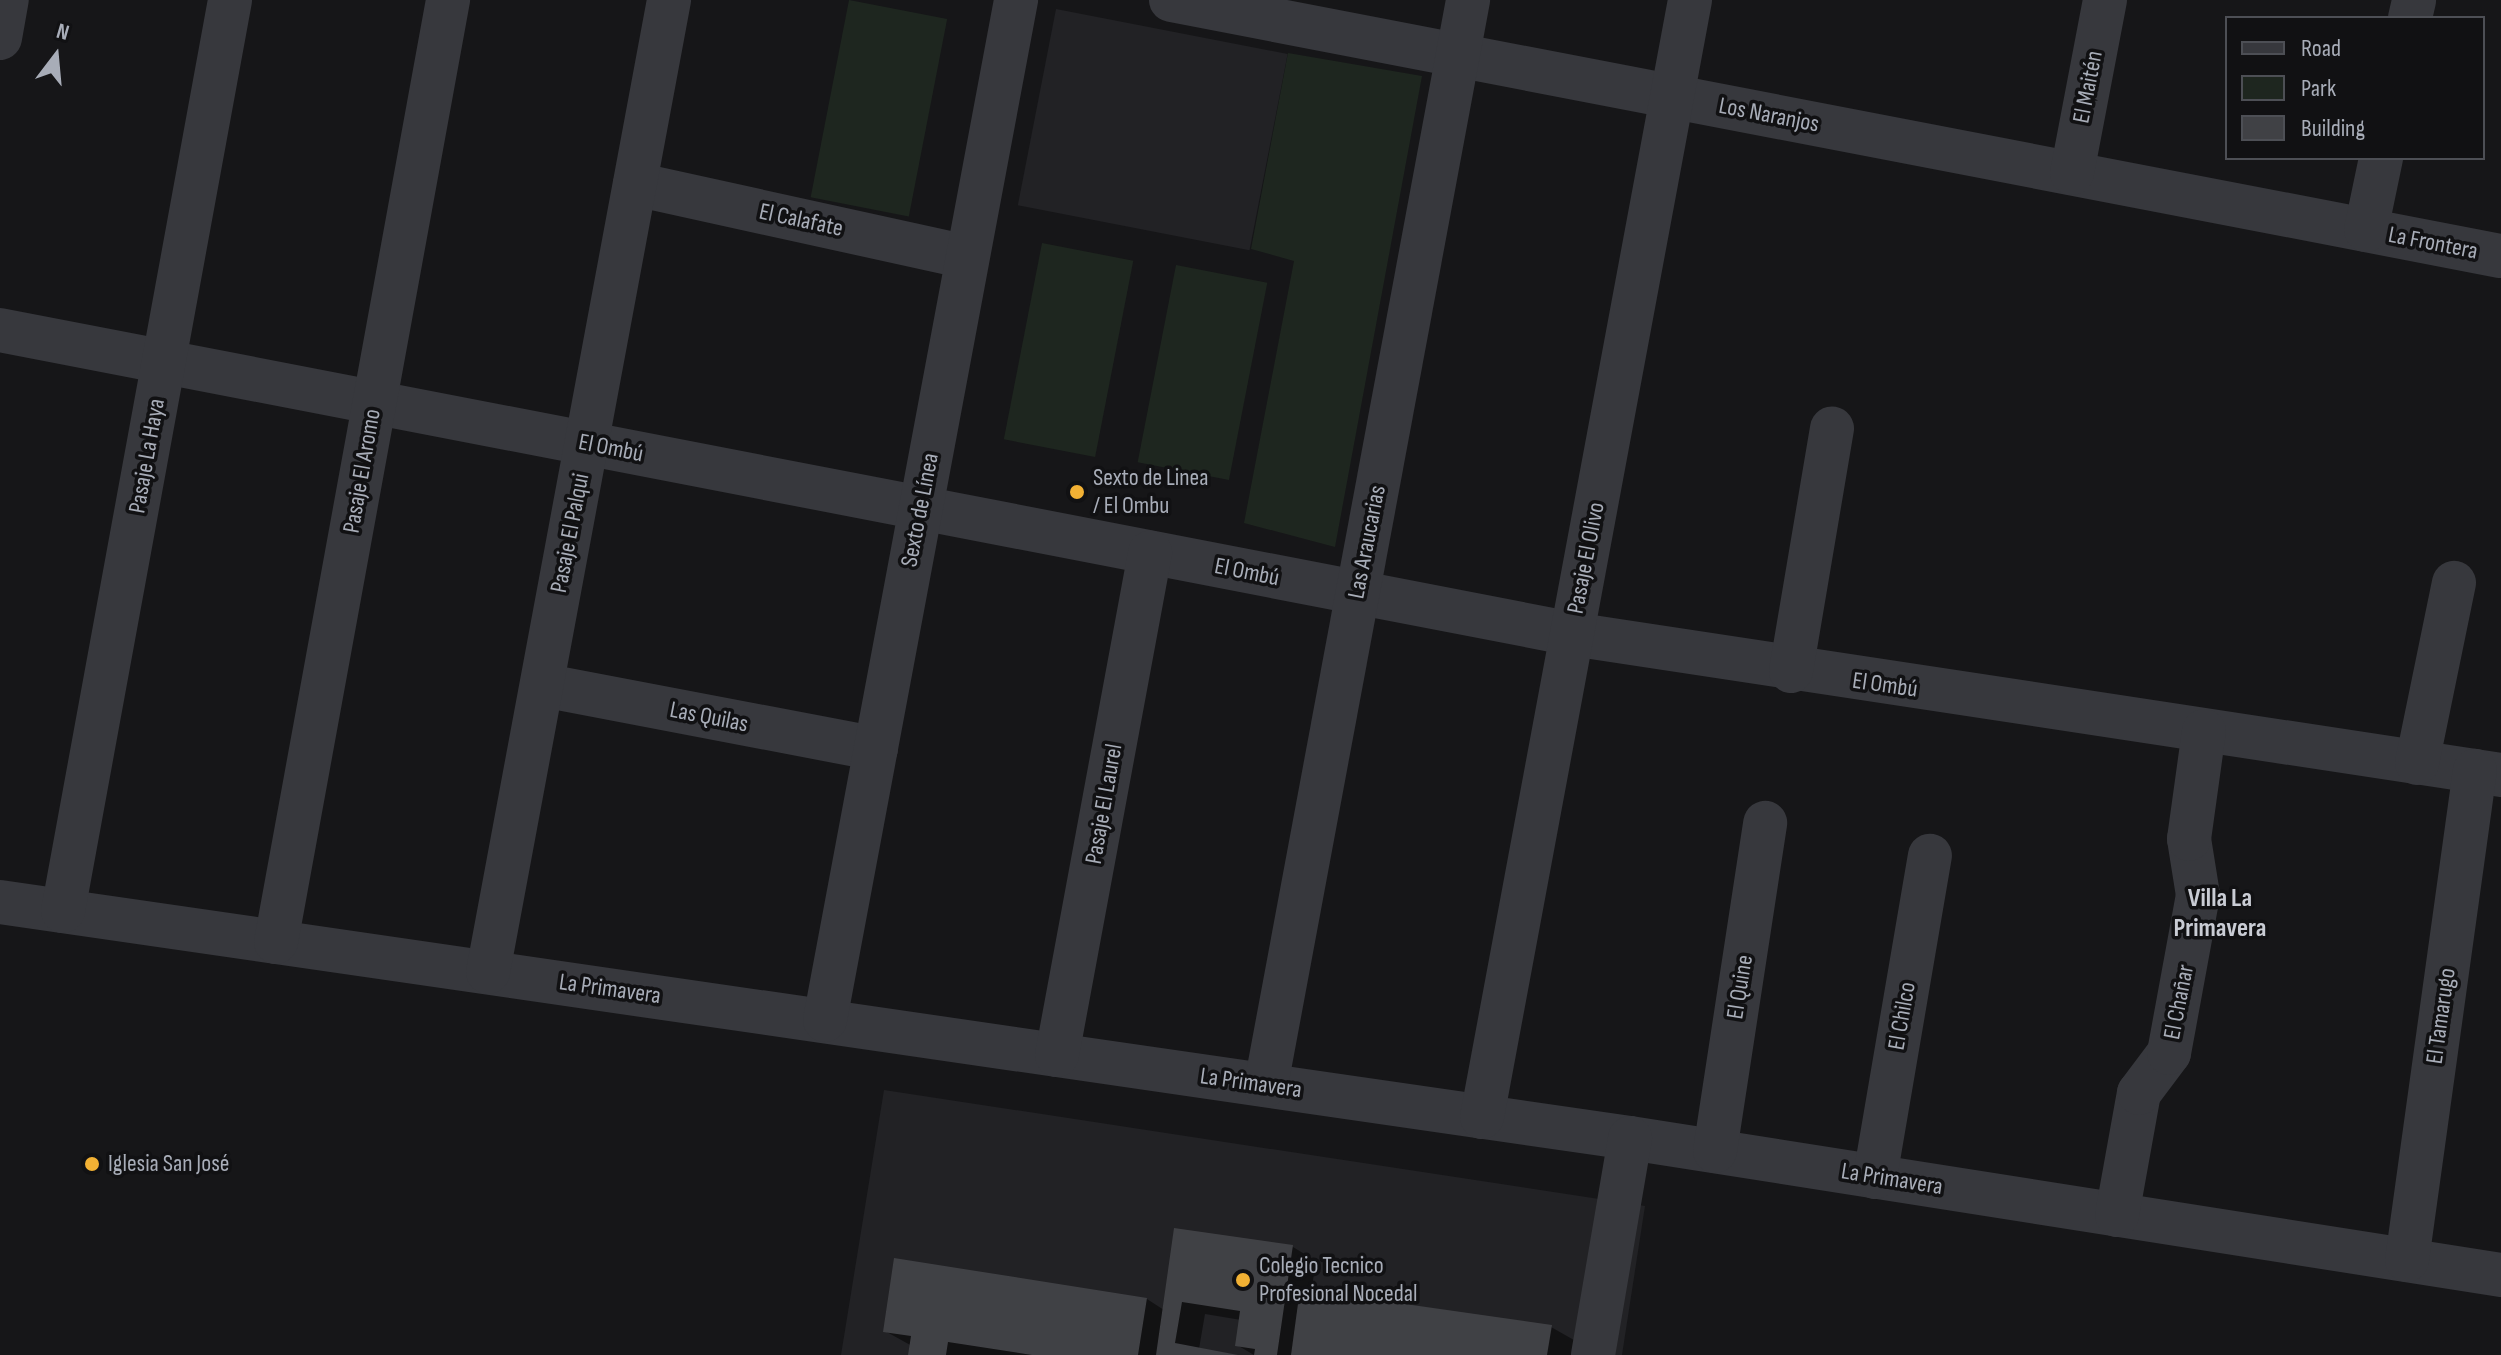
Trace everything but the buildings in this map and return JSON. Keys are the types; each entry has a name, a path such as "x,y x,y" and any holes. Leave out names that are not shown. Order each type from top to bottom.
{"street":[{"path":"0,38 7,0"},
{"name":"Pasaje La Haya","path":"63,911 230,0"},
{"name":"Pasaje El Aromo","path":"276,942 448,0"},
{"name":"Pasaje El Palqui","path":"488,972 669,0"},
{"name":"Sexto de Línea","path":"825,1020 1016,0"},
{"name":"Los Naranjos","path":"1171,0 1249,7 1458,55 2366,230"},
{"name":"Las Araucarias","path":"1266,1085 1468,0"},
{"name":"Pasaje El Olivo","path":"1482,1117 1690,0"},
{"name":"El Maitén","path":"2072,173 2105,0"},
{"path":"2366,230 2381,160"},
{"name":"El Calafate","path":"635,184 967,257"},
{"name":"La Frontera","path":"2366,230 2501,256"},
{"name":"El Ombú","path":"0,330 1572,634 1791,671 2488,773"},
{"path":"1791,671 1832,428"},
{"name":"Pasaje El Laurel","path":"1057,1055 1150,553"},
{"path":"2417,763 2454,583"},
{"name":"Las Quilas","path":"542,685 876,749"},
{"name":"El Chañar","path":"2117,1215 2139,1093 2169,1053 2186,967 2198,895 2189,839 2204,731"},
{"name":"El Tamarugo","path":"2407,1260 2488,773"},
{"name":"El Quine","path":"1715,1151 1765,823"},
{"name":"El Chilco","path":"1875,1177 1930,856"},
{"name":"La Primavera","path":"0,902 1630,1138 2501,1275"},
{"path":"1593,1355 1630,1138"}],"shaded area":[{"path":"1056,9 1288,54 1250,250 1018,205"},
{"name":"Colegio Tecnico Profesional Nocedal","path":"884,1090 1645,1206 1622,1355 841,1355"}],"green space":[{"path":"849,0 947,19 909,216 811,197"},
{"path":"1288,53 1422,76 1335,547 1244,523 1294,261 1251,249"},
{"path":"1042,243 1133,261 1095,457 1004,439"},
{"path":"1176,265 1267,283 1229,480 1138,462"}],"place":[{"name":"Sexto de Linea / El Ombu","path":"1077,492"},
{"name":"Iglesia San José","path":"92,1164"},
{"name":"Colegio Tecnico Profesional Nocedal","path":"1243,1280"}],"district":[{"name":"Villa La Primavera","path":"2220,914"}]}
